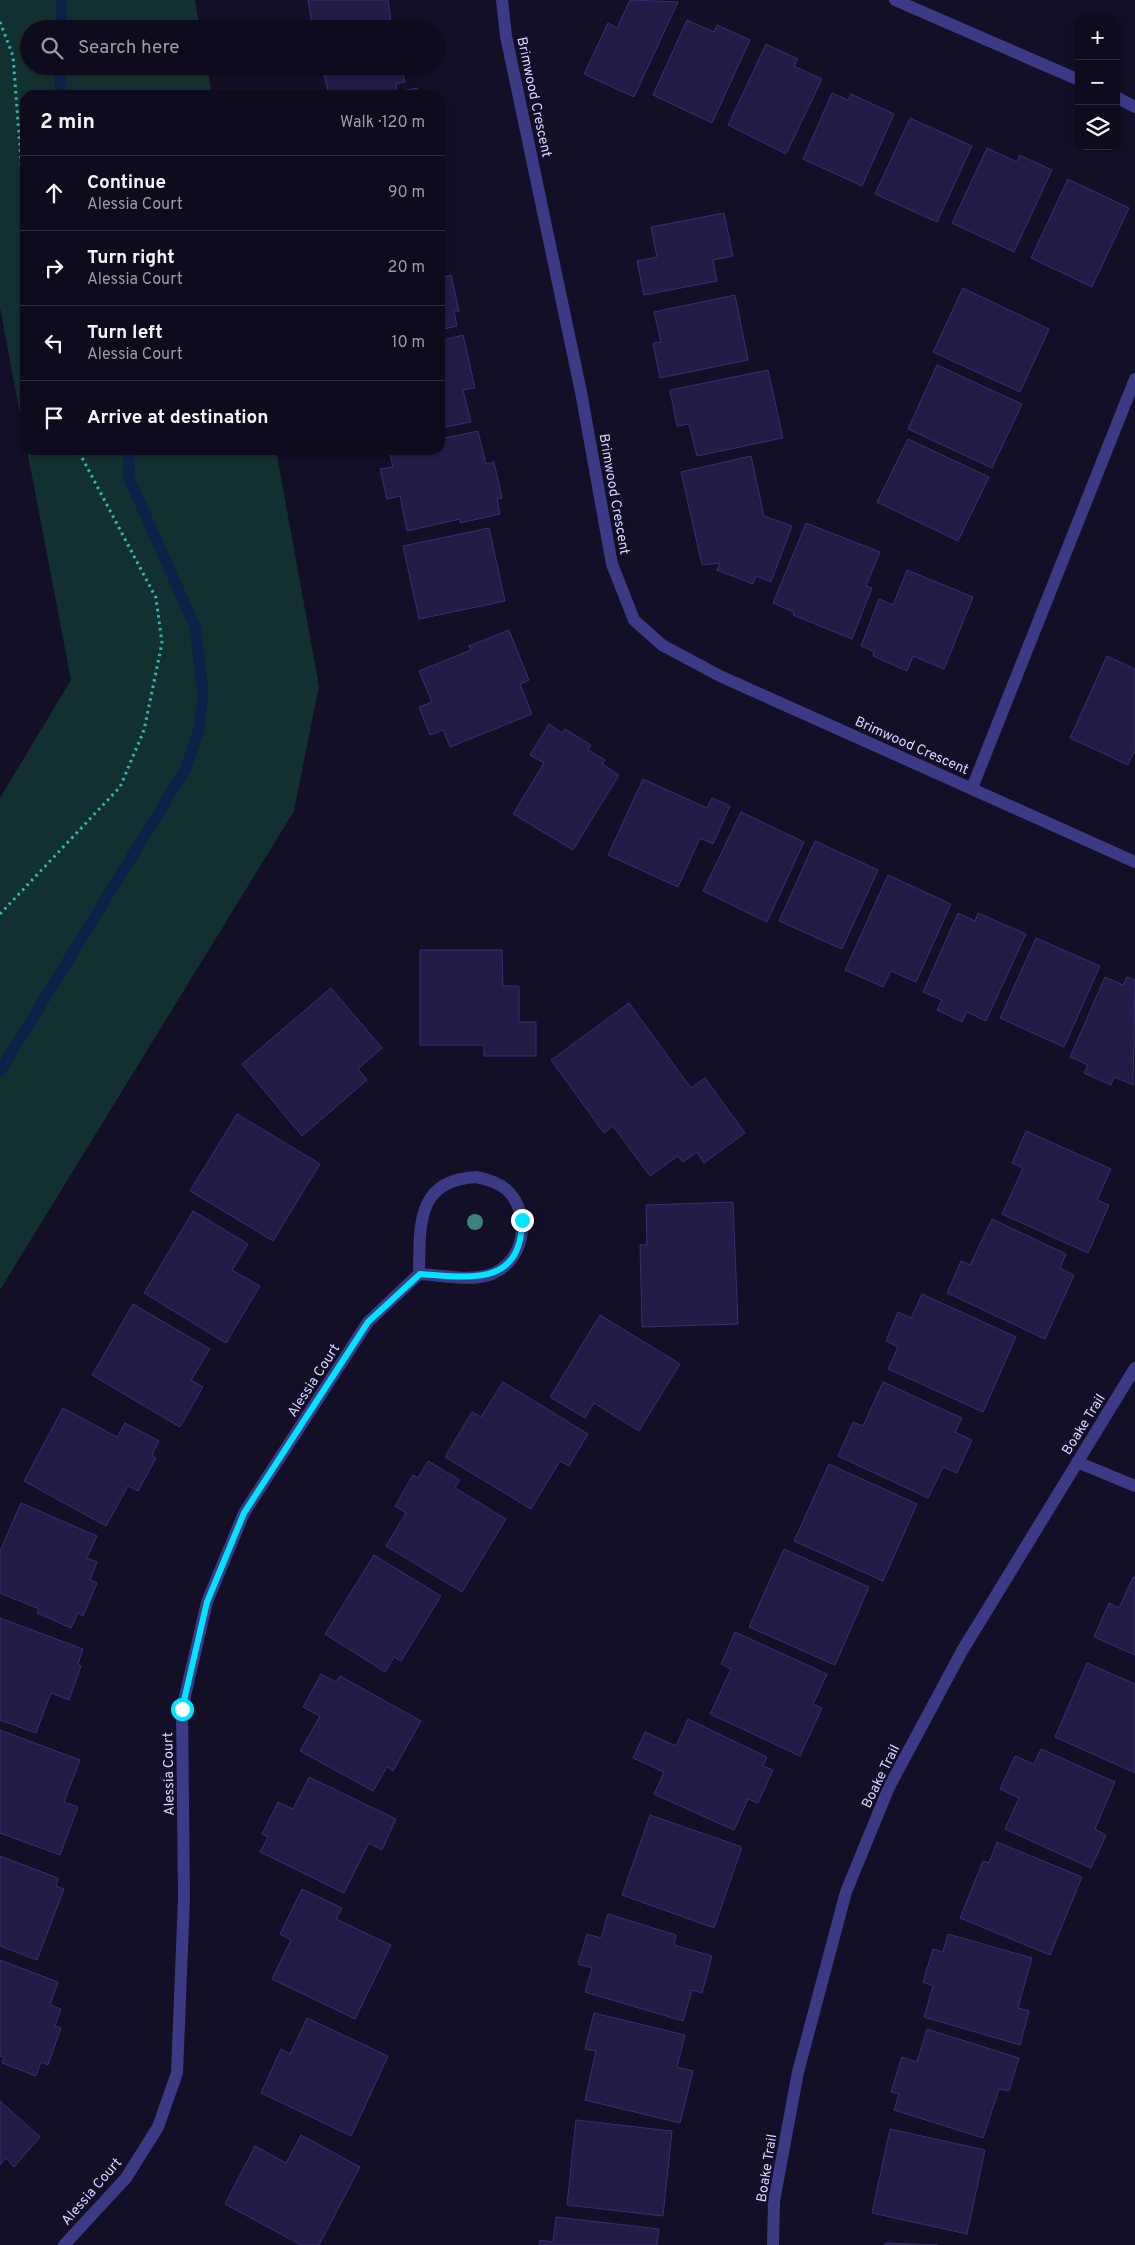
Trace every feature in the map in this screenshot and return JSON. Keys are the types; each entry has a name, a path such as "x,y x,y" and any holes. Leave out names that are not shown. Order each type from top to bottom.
{"street":[{"name":"Brimwood Crescent","path":"502,0 506,36 581,392 612,564 634,620 662,644 720,676 1135,862"},
{"path":"896,0 1075,78"},
{"path":"1120,99 1135,107"},
{"name":"Brimwood Crescent","path":"972,788 1135,379"},
{"path":"476,1177 492,1181 507,1190 517,1204 522,1220 522,1236 516,1251 506,1264 493,1273 476,1278 420,1274 423,1212 431,1196 443,1184 459,1178 476,1177"},
{"name":"Alessia Court","path":"64,2245 126,2178 158,2126 178,2073 184,1898 182,1709 207,1602 244,1513 255,1496 368,1322 420,1274"},
{"name":"Boake Trail","path":"773,2245 774,2202 798,2072 846,1892 889,1787 962,1651 1135,1368"},
{"path":"1077,1462 1135,1486"}],"path":[{"path":"0,22 13,56 20,148"},
{"path":"0,914 120,787 144,730 162,643 156,598 81,455"}],"green space":[{"path":"0,0 195,0 198,20 20,20 20,75 209,75 211,90 20,90 20,414 0,308"},
{"path":"28,455 277,455 319,686 294,811 0,1290 0,798 71,680"}],"building":[{"path":"308,0 388,0 391,20 311,20"},
{"path":"630,0 678,2 634,97 584,74 608,23 617,28"},
{"path":"687,20 714,32 717,25 750,40 712,123 653,95"},
{"path":"766,44 798,59 794,66 822,79 786,154 728,125"},
{"path":"324,75 403,75 405,82 396,84 397,90 328,90"},
{"path":"832,93 848,100 851,94 894,114 862,186 803,159"},
{"path":"910,118 972,146 937,222 875,194"},
{"path":"987,148 1017,162 1020,155 1052,170 1014,252 952,223"},
{"path":"1068,179 1129,208 1092,287 1031,258"},
{"path":"724,213 733,256 713,260 717,281 644,295 637,261 657,257 651,227"},
{"path":"451,275 459,311 454,311 457,326 445,329 445,277"},
{"path":"963,288 1049,329 1020,392 933,352"},
{"path":"735,295 748,360 660,378 653,343 661,342 654,312"},
{"path":"463,335 475,388 463,390 471,422 445,427 445,340"},
{"path":"937,365 1022,404 992,468 908,429"},
{"path":"768,370 783,438 697,456 689,424 677,426 670,390"},
{"path":"478,431 486,464 494,462 502,498 497,499 500,514 460,523 460,519 407,531 400,496 387,499 380,469 393,467 390,455 445,455 445,438"},
{"path":"908,439 989,477 958,541 877,502"},
{"path":"751,456 764,516 792,526 771,582 756,576 753,584 717,570 720,563 702,565 681,472"},
{"path":"806,523 880,552 866,586 872,588 852,639 793,615 794,612 773,603"},
{"path":"489,528 505,601 419,619 403,546"},
{"path":"907,570 973,597 944,669 913,656 907,671 873,656 874,652 861,646 879,599 893,605"},
{"path":"509,630 529,680 520,684 532,714 450,747 443,730 430,735 419,707 432,702 419,671 471,650 469,646"},
{"path":"1107,656 1135,669 1135,750 1128,765 1070,738"},
{"path":"549,724 562,733 565,729 591,745 588,750 605,760 602,764 619,775 573,850 513,814 544,763 530,755"},
{"path":"643,779 707,808 712,798 730,806 713,844 700,838 678,887 608,855"},
{"path":"741,812 804,842 767,922 703,891"},
{"path":"815,841 878,870 842,949 779,921"},
{"path":"888,875 951,904 916,982 891,971 883,987 845,970"},
{"path":"958,913 975,921 978,913 1026,934 986,1021 967,1012 962,1022 937,1010 942,1000 923,992"},
{"path":"1036,938 1100,966 1064,1047 1000,1018"},
{"path":"420,950 502,950 503,986 519,986 519,1022 536,1022 536,1056 484,1056 484,1045 420,1045"},
{"path":"1105,977 1123,985 1127,977 1135,980 1133,1085 1114,1077 1111,1085 1084,1073 1088,1065 1070,1057"},
{"path":"331,988 382,1048 358,1069 367,1080 302,1136 242,1064"},
{"path":"629,1003 691,1088 705,1078 745,1133 704,1163 697,1152 683,1162 678,1156 650,1176 613,1126 604,1133 551,1060"},
{"path":"237,1114 320,1164 273,1241 190,1191"},
{"path":"1026,1131 1111,1169 1097,1200 1109,1205 1088,1253 1002,1214 1023,1168 1012,1163"},
{"path":"733,1202 738,1324 642,1327 640,1245 647,1245 646,1205"},
{"path":"193,1211 248,1244 232,1270 260,1286 226,1343 144,1293"},
{"path":"992,1219 1066,1254 1060,1268 1074,1275 1045,1339 947,1293 961,1261 970,1265"},
{"path":"922,1294 1016,1337 983,1412 888,1369 898,1347 886,1341 898,1312 911,1318"},
{"path":"133,1304 210,1349 191,1380 203,1387 180,1427 92,1375"},
{"path":"600,1315 680,1364 639,1431 594,1403 585,1418 550,1397"},
{"path":"503,1382 588,1434 569,1466 560,1461 531,1509 445,1457 472,1412 481,1417"},
{"path":"883,1382 962,1418 955,1432 972,1440 957,1473 943,1467 928,1498 838,1456 853,1422 863,1426"},
{"path":"63,1408 117,1437 125,1423 159,1441 152,1455 156,1458 138,1491 128,1486 106,1526 24,1481"},
{"path":"428,1461 460,1480 455,1488 506,1519 462,1592 386,1546 406,1513 395,1506 413,1475 418,1478"},
{"path":"829,1464 917,1504 883,1581 794,1541"},
{"path":"21,1503 97,1536 87,1558 97,1562 90,1580 97,1583 83,1616 78,1613 71,1628 37,1613 39,1609 0,1593 0,1551"},
{"path":"784,1549 869,1587 835,1665 749,1627"},
{"path":"374,1555 441,1596 401,1661 394,1657 385,1672 325,1634"},
{"path":"1133,1577 1135,1578 1135,1655 1094,1637 1109,1603 1119,1608"},
{"path":"0,1618 83,1649 78,1664 81,1666 69,1700 51,1693 36,1733 0,1720"},
{"path":"735,1632 827,1674 813,1704 822,1708 800,1756 710,1714 731,1669 721,1664"},
{"path":"1087,1663 1135,1684 1135,1773 1055,1737"},
{"path":"321,1674 336,1682 340,1676 421,1721 393,1771 387,1767 373,1791 300,1751 320,1716 303,1707"},
{"path":"688,1719 767,1757 763,1766 773,1770 758,1803 748,1799 734,1830 654,1794 664,1772 633,1758 645,1732 676,1746"},
{"path":"0,1730 80,1760 64,1802 78,1807 60,1855 0,1833"},
{"path":"1041,1749 1115,1782 1095,1829 1106,1835 1091,1868 1005,1829 1019,1798 1000,1789 1015,1756 1034,1764"},
{"path":"309,1777 396,1819 382,1850 369,1843 344,1893 260,1852 268,1837 262,1834 278,1802 293,1809"},
{"path":"650,1815 742,1847 714,1928 622,1895"},
{"path":"997,1842 1082,1877 1050,1955 960,1918 983,1861 989,1863"},
{"path":"0,1856 58,1878 56,1886 64,1889 37,1960 0,1946"},
{"path":"302,1889 342,1908 336,1919 391,1945 355,2019 272,1979 291,1940 280,1934"},
{"path":"608,1914 676,1935 674,1945 712,1956 702,1993 692,1990 683,2021 585,1992 592,1968 578,1964 587,1934 601,1938"},
{"path":"948,1934 1032,1958 1018,2008 1029,2011 1020,2045 924,2017 933,1986 923,1982 933,1949 943,1952"},
{"path":"0,1960 58,1982 50,2005 61,2009 55,2026 61,2028 48,2065 41,2062 36,2076 2,2063 4,2057 0,2056"},
{"path":"594,2013 685,2035 677,2067 693,2071 680,2123 585,2100 596,2051 585,2049"},
{"path":"307,2018 388,2056 351,2136 261,2093 281,2049 290,2054"},
{"path":"927,2029 1019,2058 1009,2091 999,2089 983,2138 894,2110 899,2094 891,2092 902,2057 917,2062"},
{"path":"0,2101 40,2137 14,2167 6,2158 0,2165"},
{"path":"576,2120 672,2131 663,2216 567,2205"},
{"path":"890,2129 985,2150 967,2234 872,2213"},
{"path":"301,2135 360,2167 319,2245 301,2245 225,2204 255,2146 286,2163"},
{"path":"556,2217 659,2229 657,2245 539,2245 540,2240 553,2242"},
{"path":"885,2243 938,2245 884,2245"}],"waterway":[{"path":"61,20 62,0"},
{"path":"60,90 61,75"},
{"path":"0,1071 185,770 199,730 203,692 195,627 129,478 129,455"}],"route":[{"path":"182,1709 207,1602 244,1513 368,1322 420,1274 476,1278 493,1273 506,1264 516,1251 522,1236 522,1220"}]}
